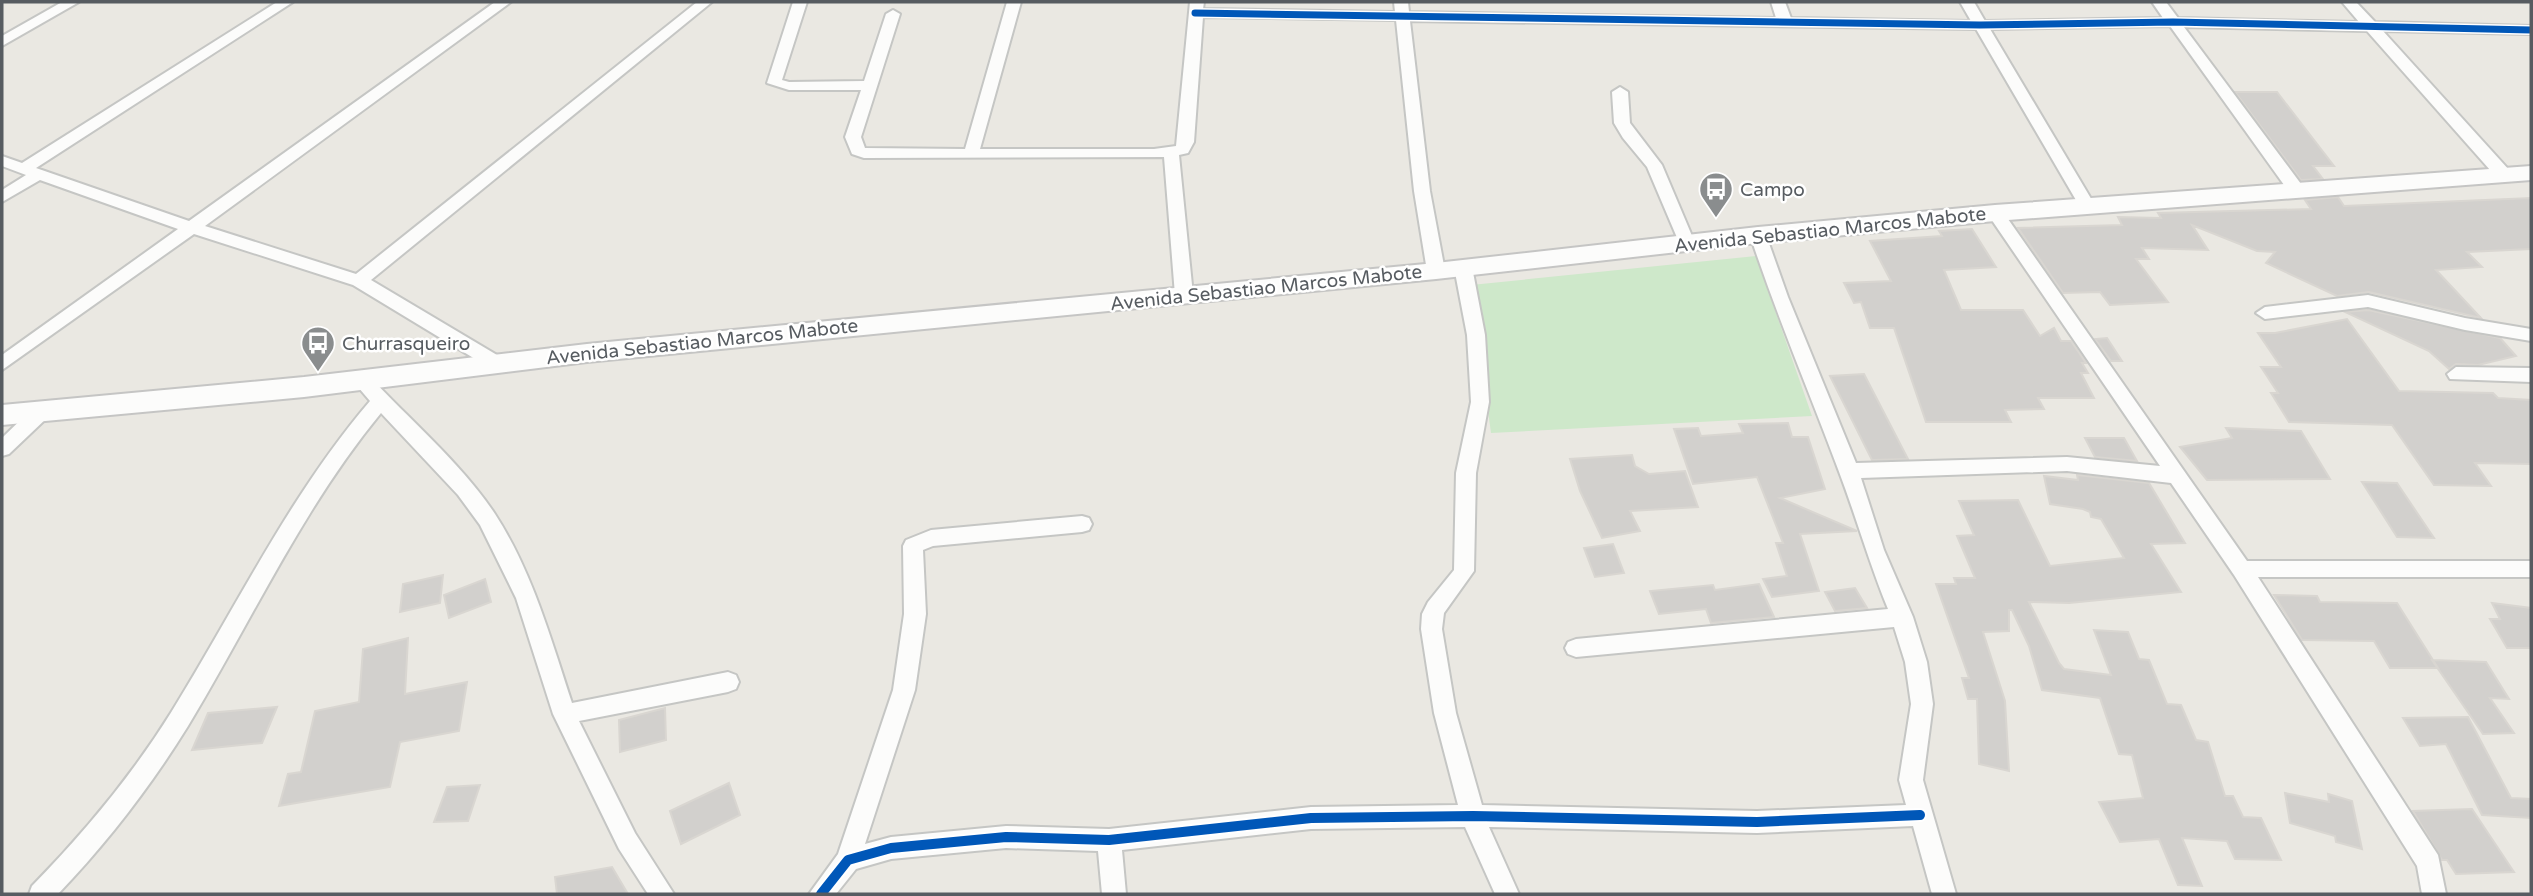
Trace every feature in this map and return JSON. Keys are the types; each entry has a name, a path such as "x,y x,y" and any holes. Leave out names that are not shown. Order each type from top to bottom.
{"main road":[{"name":"Avenida Sebastiao Marcos Mabote","path":"2,415 361,380 496,363 1436,271 1758,235 1994,213 2531,173"}],"street":[{"path":"2,41 72,2"},
{"path":"2,197 31,171 286,2"},
{"path":"2,364 504,2"},
{"path":"359,281 705,2"},
{"path":"800,2 774,83 789,86 870,85"},
{"path":"971,154 1014,2"},
{"path":"1598,2 1604,19"},
{"path":"1777,2 1785,22"},
{"path":"1967,2 2088,206"},
{"path":"2159,2 2298,192"},
{"path":"2348,2 2504,175"},
{"path":"893,13 853,138 858,151 971,154 1171,153 1182,150 1186,142 1196,7 1401,9 1604,19 1980,25 2174,22 2373,29 2531,30"},
{"path":"1401,9 1422,191 1436,271"},
{"path":"1620,92 1622,123 1628,135 1654,165 1687,243"},
{"path":"1171,153 1184,295"},
{"path":"2,161 190,227 359,281 496,363"},
{"path":"1994,213 2241,569 2422,851 2440,893"},
{"path":"1758,235 1779,297 1849,471 1874,550 1902,617 1916,662 1922,704 1919,732 1912,757 1911,780 1944,894"},
{"path":"1463,268 1476,335 1480,402 1466,473 1464,571 1458,584 1433,613 1430,628 1440,685 1473,816 1507,894"},
{"path":"2265,313 2368,302 2465,324 2531,335"},
{"path":"2456,374 2531,374"},
{"path":"361,380 466,490 488,520 527,598 564,714 627,841 662,894"},
{"path":"41,894 89,845 179,720 278,544 340,449 380,401"},
{"path":"2,449 42,411"},
{"path":"1849,471 2067,464 2179,476"},
{"path":"821,894 848,860 904,690 915,614 913,546 931,538 1082,524"},
{"path":"2241,569 2531,569"},
{"path":"1576,648 1902,617"},
{"path":"564,714 728,682"},
{"path":"848,860 891,848 1006,837 1109,840 1166,836 1311,818 1473,816 1757,822 1920,815"},
{"path":"1109,840 1114,894"}],"green space":[{"path":"1756,256 1812,416 1491,433 1471,285"}],"building":[{"path":"2235,92 2277,92 2334,166 2313,166 2323,179 2301,180"},
{"path":"2338,197 2344,206 2531,198 2531,249 2467,252 2482,267 2436,270 2481,318 2369,292 2337,296 2266,263 2275,252 2257,251 2192,225 2208,250 2142,248 2149,259 2136,259 2168,302 2110,305 2100,292 2063,293 2018,228 2122,225 2118,217 2161,218 2158,213 2311,209 2305,200"},
{"path":"1972,229 1996,267 1944,270 1961,310 2023,310 2040,336 2054,328 2061,341 2071,341 2086,363 2082,363 2088,373 2081,373 2094,398 2038,398 2044,409 2005,410 2011,422 1926,422 1894,328 1870,328 1861,302 1854,303 1844,283 1891,281 1870,241 1942,236 1939,231"},
{"path":"2368,310 2500,338 2516,356 2478,365 2456,364 2449,369 2429,351 2345,312"},
{"path":"2347,319 2399,391 2493,393 2498,398 2531,400 2531,464 2475,463 2491,486 2434,485 2392,425 2289,422 2271,393 2278,393 2261,367 2281,367 2258,333 2275,333"},
{"path":"2107,338 2122,361 2111,361 2095,339"},
{"path":"1864,374 1908,459 1872,460 1830,376"},
{"path":"1788,423 1792,437 1808,437 1825,489 1780,498 1857,531 1800,534 1819,591 1772,597 1763,579 1787,576 1776,543 1783,543 1757,477 1693,484 1674,429 1698,428 1701,436 1743,433 1739,424"},
{"path":"2226,428 2301,431 2330,479 2207,480 2180,447 2232,438"},
{"path":"2085,438 2124,438 2137,461 2095,457"},
{"path":"1632,455 1635,466 1649,474 1685,471 1698,507 1630,511 1640,531 1602,538 1580,491 1570,459"},
{"path":"2077,475 2149,483 2185,543 2151,544 2181,592 2069,603 2029,602 2059,663 2064,669 2111,675 2094,630 2128,632 2139,659 2149,660 2167,704 2181,705 2196,740 2208,742 2225,796 2233,796 2243,817 2261,818 2281,860 2235,859 2227,841 2182,838 2202,886 2178,885 2159,839 2120,842 2099,802 2143,798 2132,755 2119,754 2100,698 2042,690 2029,646 2012,610 2009,610 2009,631 1983,632 2005,701 2009,771 1979,764 1977,699 1968,699 1962,678 1969,678 1936,584 1956,584 1954,578 1975,578 1957,536 1974,535 1959,501 2018,500 2050,566 2124,558 2101,519 2091,517 2090,512 2083,509 2050,504 2044,476 2078,480"},
{"path":"2362,482 2397,483 2434,538 2397,537"},
{"path":"1613,544 1624,573 1595,577 1584,548"},
{"path":"443,575 440,603 400,612 403,584"},
{"path":"485,579 491,602 449,618 444,595"},
{"path":"1759,584 1774,617 1711,623 1706,609 1659,614 1650,591 1713,585 1715,590"},
{"path":"1855,588 1867,608 1835,611 1825,592"},
{"path":"2274,595 2317,596 2320,602 2397,603 2438,668 2390,668 2374,641 2302,640"},
{"path":"2492,603 2531,608 2531,648 2507,648 2490,619 2500,619"},
{"path":"408,638 405,694 467,682 459,731 400,742 390,787 279,806 288,774 301,772 315,711 359,702 363,649"},
{"path":"2432,660 2486,662 2509,699 2490,698 2514,733 2483,734"},
{"path":"277,707 262,743 192,750 208,713"},
{"path":"665,708 666,740 620,752 619,720"},
{"path":"2468,717 2511,798 2531,799 2531,818 2482,815 2446,744 2420,746 2403,718"},
{"path":"729,783 740,815 681,844 670,811"},
{"path":"480,785 468,821 434,822 447,787"},
{"path":"2285,793 2329,802 2328,794 2352,801 2362,849 2336,842 2335,836 2290,823"},
{"path":"2472,809 2514,872 2456,874 2447,860 2442,860 2413,811"},
{"path":"612,867 628,894 557,894 555,877"}],"cycle path":[{"path":"1195,13 1980,25 2173,22 2531,30"},
{"path":"821,894 848,860 891,848 1006,837 1109,840 1166,836 1311,818 1473,816 1757,822 1920,815"}],"place":[{"name":"Campo","path":"1716,219"},
{"name":"Churrasqueiro","path":"318,373"}]}
